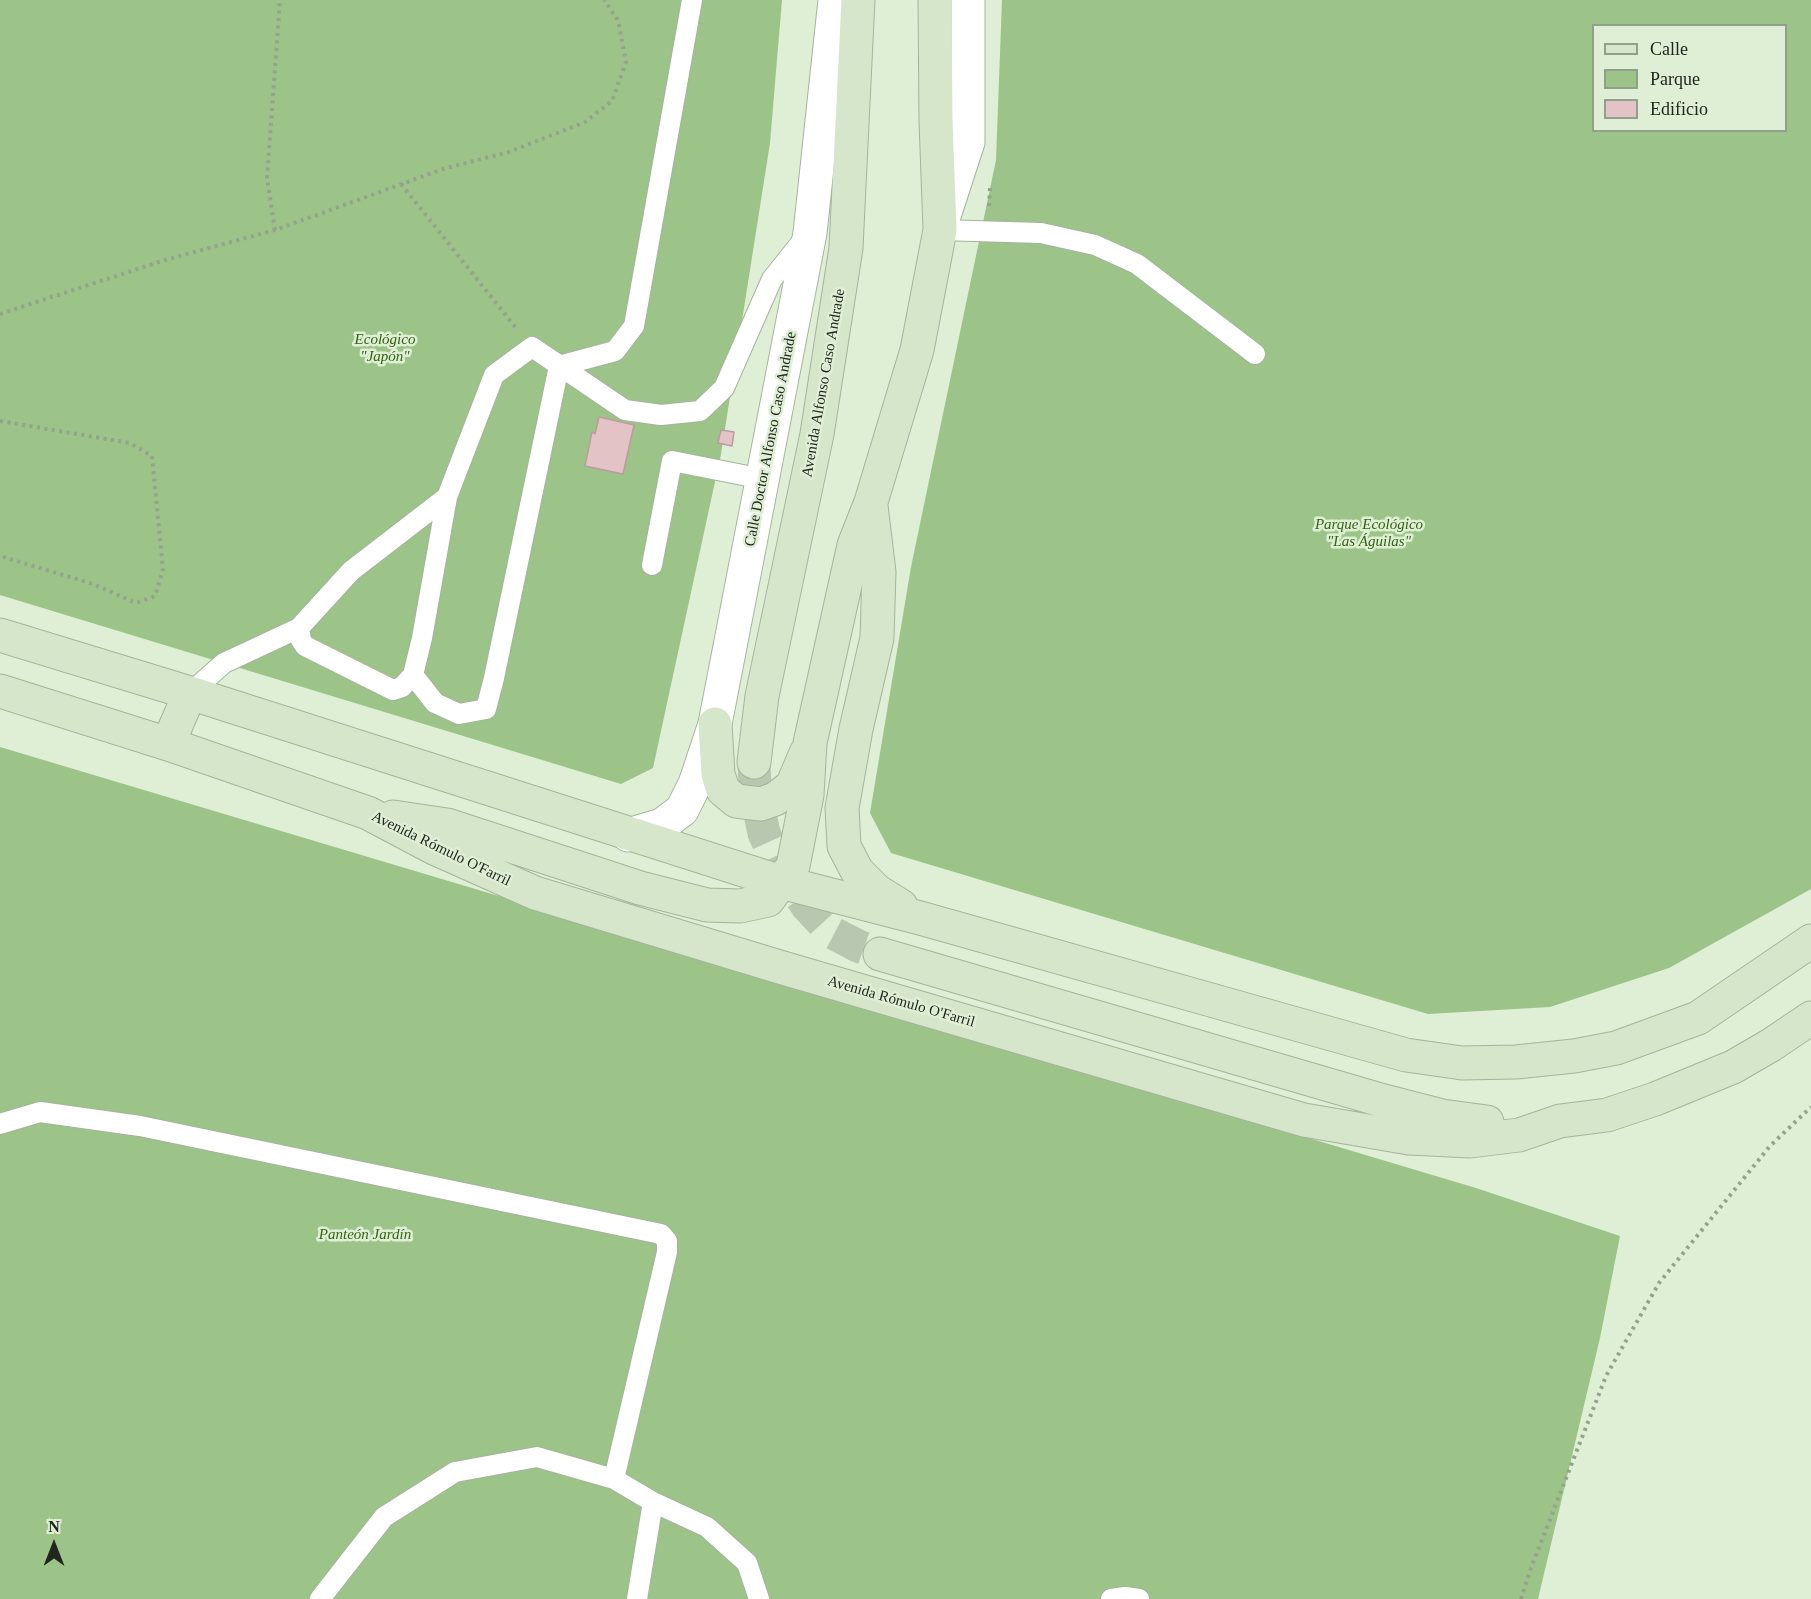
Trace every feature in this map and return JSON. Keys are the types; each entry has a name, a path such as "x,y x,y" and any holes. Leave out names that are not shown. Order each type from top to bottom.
{"main road":[{"name":"Avenida Alfonso Caso Andrade","path":"754,762 762,696 817,434 846,248 858,0"},
{"path":"368,813 447,825 640,888 707,904 740,906 768,900 793,866 807,795 810,743 854,545 871,502 917,350 940,230 934,0"},
{"path":"871,502 879,572 877,638 856,729 842,808 844,846 857,871 877,891 920,918"},
{"path":"0,635 190,693 628,835 781,882 920,918 1406,1055 1462,1063 1516,1062 1574,1056 1616,1048 1698,1018 1811,941"},
{"name":"Avenida Rómulo O'Farril","path":"0,690 168,744 368,813 434,848 535,893 1304,1120 1409,1138 1470,1141 1519,1135 1560,1121 1607,1115 1655,1099 1733,1067 1811,1018"},
{"path":"168,744 190,693"},
{"path":"715,724 718,774 723,790 736,801 747,804 761,804 775,799 792,786 810,743"},
{"path":"880,954 1442,1116 1495,1123 1560,1121"}],"street":[{"name":"Calle Doctor Alfonso Caso Andrade","path":"628,835 662,825 682,810 695,784 715,724 810,233 835,0"},
{"path":"940,230 968,142 968,0"}],"lane":[{"path":"559,366 615,351 634,326 692,0"},
{"path":"940,230 1041,233 1095,245 1137,264 1255,354"},
{"path":"299,628 301,640 305,646 393,690 402,687 412,675 422,638 447,497 494,375 532,347 625,410 661,415 700,411 724,388 772,279 810,233"},
{"path":"412,675 435,703 459,714 486,709 559,366"},
{"path":"652,565 672,461 763,479"},
{"path":"190,693 225,663 299,628 351,571 447,497"},
{"path":"0,1124 40,1113 140,1126 661,1234 667,1241 667,1252 614,1479"},
{"path":"320,1599 384,1517 455,1472 537,1457 614,1479 653,1502 707,1527 747,1563 759,1599"},
{"path":"637,1599 653,1502"},
{"path":"1111,1599 1125,1597 1139,1599"}],"path":[{"path":"275,230 267,178 280,0"},
{"path":"0,314 165,260 275,230 446,168 509,153 585,122 612,101 626,62 618,20 604,0"},
{"path":"401,184 532,347"},
{"path":"0,421 130,443 153,456 163,570 155,596 136,603 93,584 0,556"},
{"path":"1521,1599 1606,1376 1659,1283 1770,1146 1811,1107"}],"green space":[{"name":"Ecológico \"Japón\"","path":"0,0 782,0 770,143 721,454 653,768 621,784 0,595"},
{"name":"Parque Ecológico \"Las Águilas\"","path":"1002,0 1811,0 1811,889 1669,968 1550,1007 1428,1014 891,853 870,813 911,567 996,160"},
{"name":"Panteón Jardín","path":"0,747 1476,1188 1620,1236 1600,1338 1538,1599 0,1599"}],"building":[{"path":"599,417 634,425 623,474 585,466 592,432 595,434"},
{"path":"721,430 734,432 732,446 718,443"}],"tunnel":[{"path":"754,762 755,790 764,833 777,862 807,906 831,932 880,954"}]}
